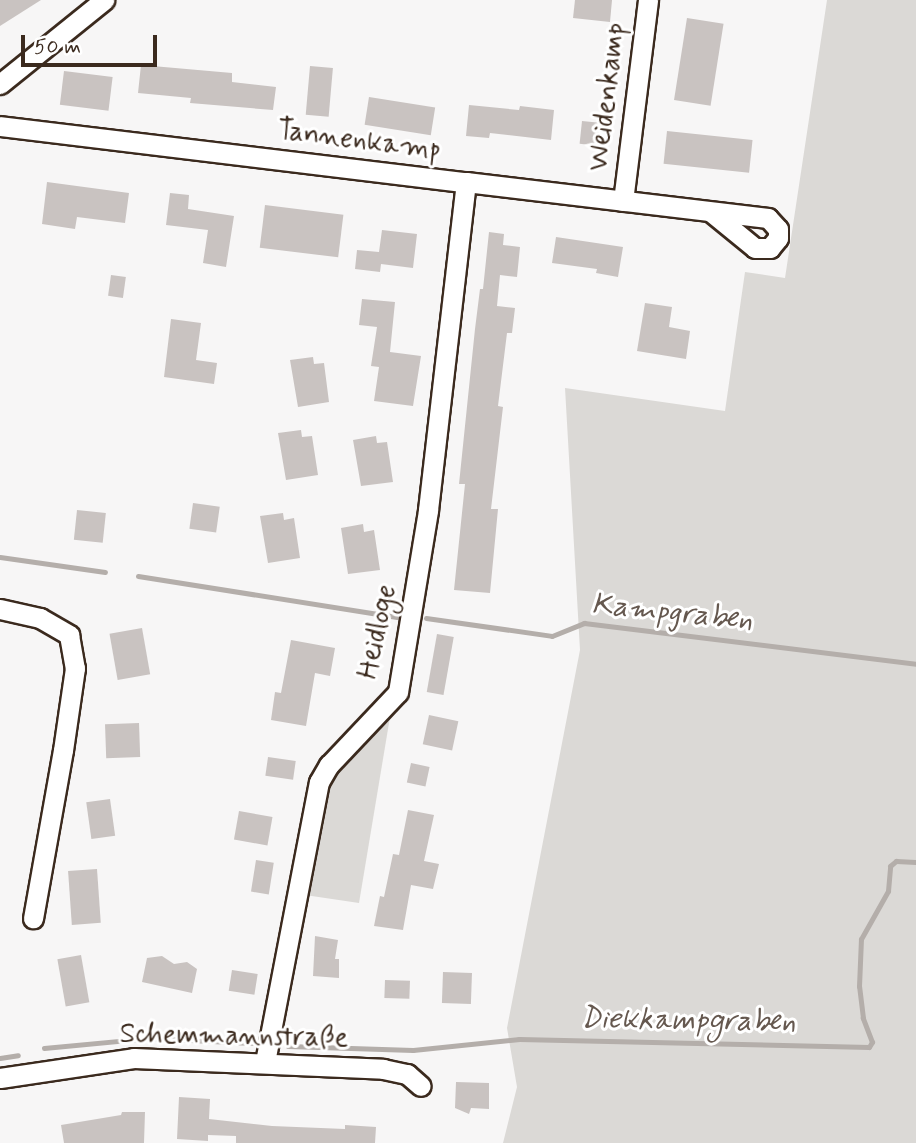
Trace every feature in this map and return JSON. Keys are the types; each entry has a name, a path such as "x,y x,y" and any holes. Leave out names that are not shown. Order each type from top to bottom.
{"street":[{"path":"0,84 104,0"},
{"name":"Weidenkamp","path":"623,201 648,0"},
{"name":"Tannenkamp","path":"0,126 711,212"},
{"name":"Heidloge","path":"265,1062 319,782 329,765 398,692 428,510 466,182"},
{"path":"0,609 40,618 69,635 75,668 33,918"},
{"name":"Schemmannstraße","path":"0,1078 134,1058 383,1069 407,1074 421,1086"}],"shaded area":[{"path":"827,0 916,0 916,1143 503,1143 517,1087 507,1028 580,650 565,388 725,411 745,272 785,278"},
{"path":"390,717 359,903 305,895 322,790"}],"building":[{"path":"0,0 41,0 0,26"},
{"path":"575,0 612,0 610,22 573,18"},
{"path":"687,18 724,24 711,106 674,100"},
{"path":"141,65 232,73 232,82 276,87 273,110 190,103 191,98 138,93"},
{"path":"310,66 333,68 329,117 306,115"},
{"path":"64,71 113,77 108,111 60,105"},
{"path":"369,97 435,107 431,135 365,125"},
{"path":"469,105 554,110 551,140 490,133 489,138 466,136"},
{"path":"582,121 602,123 599,146 580,144"},
{"path":"667,131 753,140 749,173 664,164"},
{"path":"47,182 129,193 125,223 77,217 75,229 42,224"},
{"path":"170,193 189,195 188,209 234,216 226,267 203,263 208,230 166,225"},
{"path":"265,205 343,215 338,257 260,248"},
{"path":"382,230 417,234 413,268 381,264 380,272 355,269 357,250 379,252"},
{"path":"489,232 504,234 503,245 520,247 517,277 500,275 497,306 515,308 512,333 507,333 498,406 503,407 491,509 498,509 490,593 454,590 465,484 459,484 475,329 480,289 483,289"},
{"path":"556,237 623,247 618,277 596,273 597,269 552,263"},
{"path":"111,275 126,277 123,298 108,296"},
{"path":"362,299 395,302 390,352 421,356 413,406 374,401 379,367 371,366 377,327 359,325"},
{"path":"645,303 672,307 669,327 690,331 686,359 637,351"},
{"path":"171,319 201,323 196,360 217,363 214,384 164,377"},
{"path":"313,357 314,364 324,363 329,402 298,407 290,360"},
{"path":"301,430 302,437 312,436 318,475 286,480 278,433"},
{"path":"376,436 377,443 387,442 393,482 361,486 353,440"},
{"path":"193,503 220,507 216,533 189,529"},
{"path":"77,510 106,513 103,543 74,540"},
{"path":"283,513 284,520 294,518 300,558 268,563 260,516"},
{"path":"363,524 364,532 374,530 380,570 348,574 341,528"},
{"path":"142,628 150,674 118,680 110,634"},
{"path":"437,634 454,637 443,695 427,692"},
{"path":"291,640 335,648 330,676 315,673 306,726 271,720 275,692 281,693"},
{"path":"429,715 458,721 452,751 423,744"},
{"path":"139,723 140,757 106,758 105,724"},
{"path":"268,757 296,761 293,780 265,776"},
{"path":"411,763 430,767 425,787 407,783"},
{"path":"110,799 115,836 91,839 86,802"},
{"path":"408,810 434,815 424,861 439,864 433,889 411,885 403,930 374,926 380,896 384,897 393,854 399,855"},
{"path":"239,811 272,817 267,845 234,840"},
{"path":"256,860 274,863 269,894 251,892"},
{"path":"97,869 101,923 72,925 68,871"},
{"path":"315,936 338,940 335,959 339,959 339,978 313,976"},
{"path":"81,955 89,1002 66,1006 57,959"},
{"path":"162,956 174,964 187,962 197,969 192,993 142,982 147,958"},
{"path":"232,970 258,974 254,995 229,991"},
{"path":"443,972 472,973 471,1004 442,1003"},
{"path":"385,980 410,981 409,999 384,998"},
{"path":"456,1082 489,1083 489,1109 471,1108 469,1114 455,1108"},
{"path":"179,1097 210,1099 209,1119 272,1126 345,1129 345,1125 376,1127 375,1143 236,1143 236,1136 208,1135 208,1141 177,1139"},
{"path":"122,1112 145,1112 144,1143 64,1143 61,1125 121,1115"}],"waterway":[{"name":"Kampgraben","path":"0,557 105,572"},
{"name":"Kampgraben","path":"138,576 397,617"},
{"name":"Kampgraben","path":"426,618 552,636 584,623 916,664"},
{"name":"Diekkampgraben","path":"288,1046 413,1050 519,1039 869,1047 872,1042 863,1018 859,986 861,939 888,891 890,866 896,861 916,862"},
{"name":"Diekkampgraben","path":"44,1048 149,1038 252,1043"},
{"name":"Diekkampgraben","path":"0,1058 18,1055"}]}
